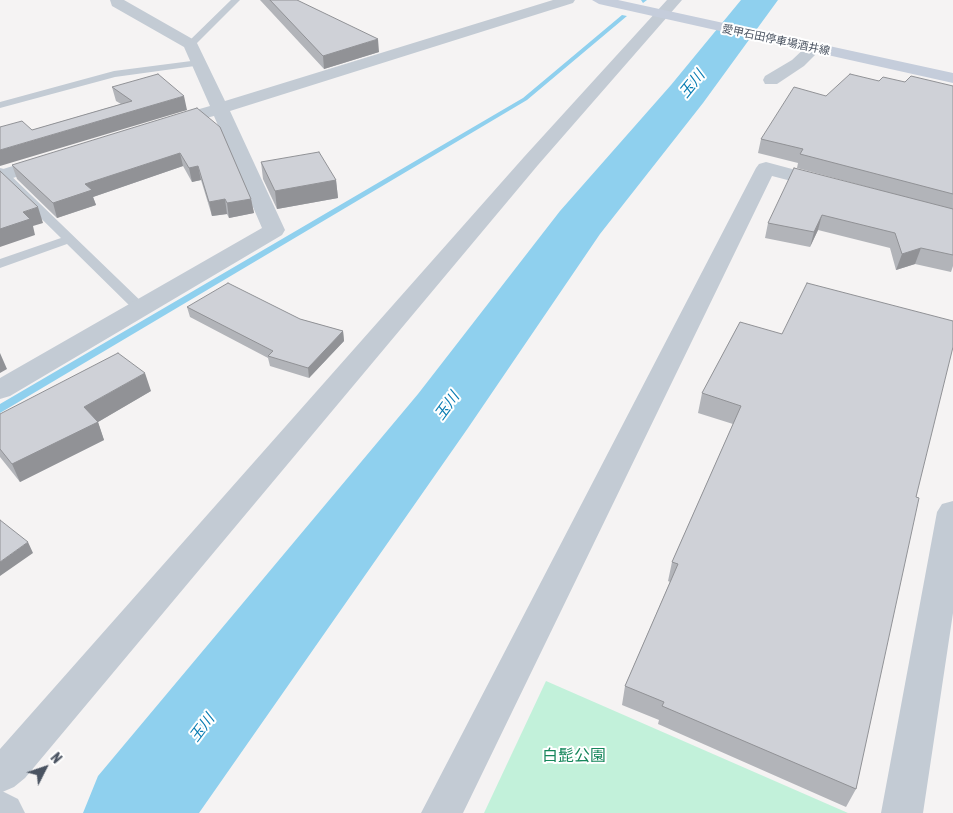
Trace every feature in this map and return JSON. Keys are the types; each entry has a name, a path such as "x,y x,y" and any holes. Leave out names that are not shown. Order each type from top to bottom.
{"main road":[{"name":"愛甲石田停車場酒井線","path":"599,0 674,12 809,47 953,78"}],"street":[{"path":"0,390 274,230 190,44 117,3 117,0"},
{"path":"182,120 568,0"},
{"path":"2,802 11,765 531,162 674,12"},
{"path":"771,80 798,63 809,47"},
{"path":"1,174 69,154"},
{"path":"442,813 766,168 841,188"},
{"path":"902,813 953,512"}],"lane":[{"path":"190,44 236,0"},
{"path":"0,105 114,74 199,63"},
{"path":"1,174 141,309"},
{"path":"0,264 69,239"}],"green space":[{"name":"白髭公園","path":"546,681 848,813 484,813"}],"building":[{"path":"270,0 297,0 378,39 323,56"},
{"path":"158,74 184,96 0,150 0,127 22,121 32,130 132,101 112,87"},
{"path":"850,74 879,81 883,77 905,82 911,76 953,86 953,194 800,154 803,149 761,139 794,87 826,96"},
{"path":"197,108 220,127 251,199 227,203 225,199 209,202 198,166 189,168 180,153 85,184 92,190 53,203 12,165"},
{"path":"319,152 336,180 275,191 261,162"},
{"path":"794,168 953,209 953,255 921,248 902,254 895,233 822,215 814,232 768,223"},
{"path":"0,171 38,207 23,212 30,219 0,229"},
{"path":"228,283 300,319 343,331 308,368 268,356 273,351 187,307"},
{"path":"807,283 953,321 953,347 916,497 919,498 856,789 662,706 664,702 625,686 678,564 672,562 741,406 702,393 740,322 782,334"},
{"path":"118,353 145,373 84,407 98,422 12,464 0,449 0,414"},
{"path":"0,520 28,542 0,562"}],"waterway":[{"name":"玉川","path":"136,813 443,411 580,223 687,94 760,0"},
{"path":"0,409 525,99 624,16"}]}
